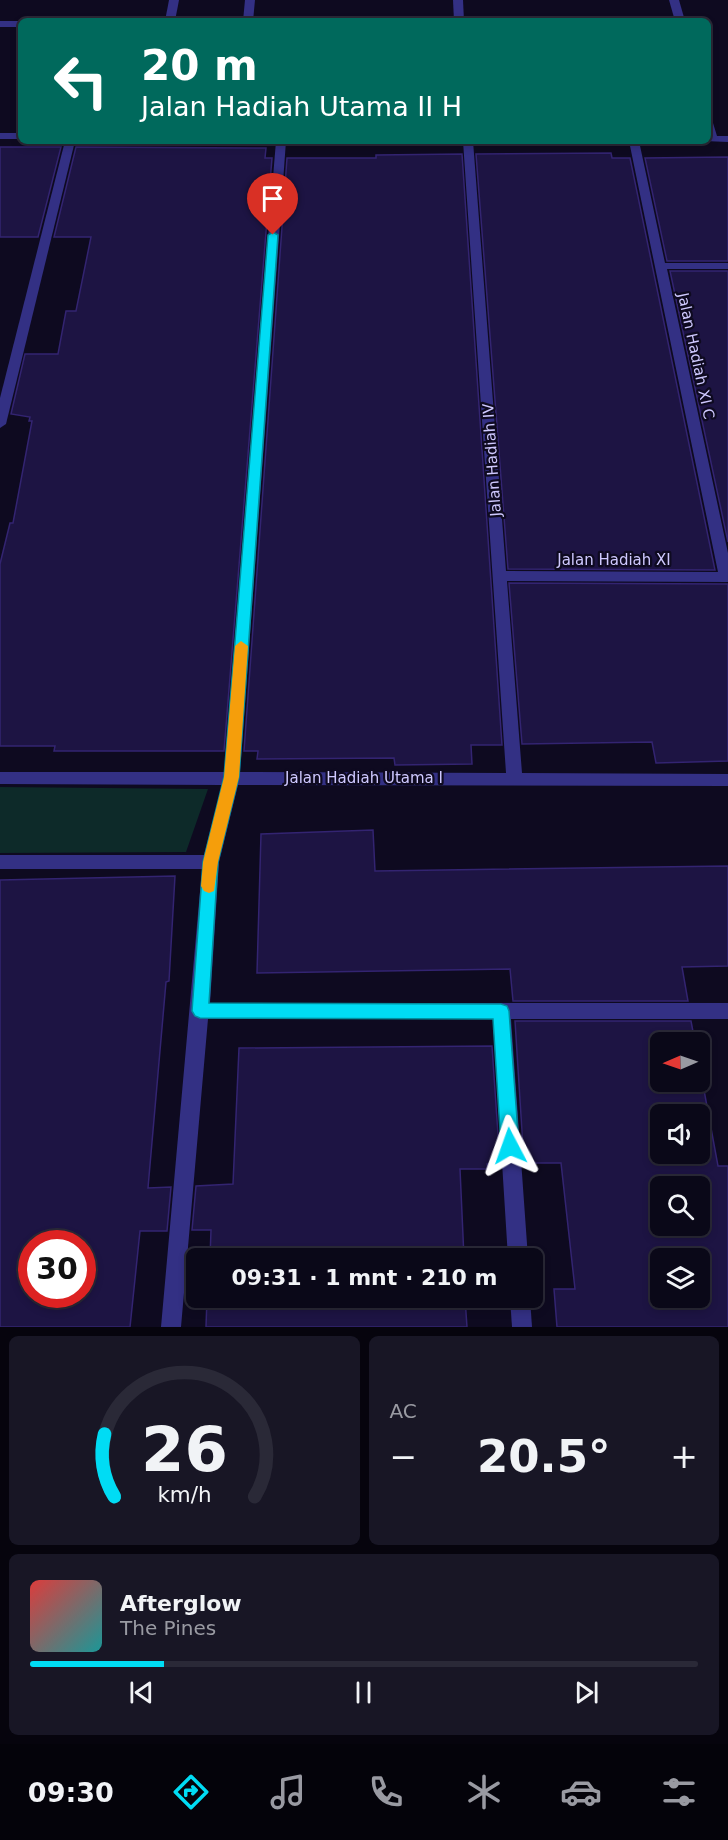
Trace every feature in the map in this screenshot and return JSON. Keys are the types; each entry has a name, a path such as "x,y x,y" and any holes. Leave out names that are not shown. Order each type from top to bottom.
{"street":[{"path":"171,18 174,0"},
{"path":"248,18 250,0"},
{"path":"458,0 459,18"},
{"path":"674,0 679,18"},
{"path":"0,24 18,24"},
{"path":"0,136 18,136"},
{"path":"711,139 728,139"},
{"path":"0,423 69,144"},
{"path":"171,1327 200,1011 211,862 232,777 280,144"},
{"name":"Jalan Hadiah IV","path":"468,144 514,779"},
{"name":"Jalan Hadiah XI C","path":"635,144 727,577"},
{"path":"661,266 728,267"},
{"name":"Jalan Hadiah XI","path":"500,576 727,577"},
{"name":"Jalan Hadiah Utama I","path":"0,778 728,780"},
{"path":"0,862 211,862"},
{"path":"200,1011 728,1011"},
{"path":"501,1011 517,1248"},
{"path":"521,1308 522,1327"}],"green space":[{"path":"0,787 208,789 186,852 0,853"}],"building":[{"path":"0,147 61,147 38,237 0,237"},
{"path":"76,147 266,148 265,158 272,158 224,751 54,751 55,746 0,746 0,564 10,523 13,523 32,421 29,421 30,417 11,414 25,354 58,354 66,311 76,311 91,237 54,237"},
{"path":"611,153 612,158 630,158 715,570 508,569 476,154"},
{"path":"462,154 502,745 471,745 472,764 395,765 394,758 257,759 258,751 244,751 287,158 376,158 376,155"},
{"path":"728,157 728,261 667,261 645,158"},
{"path":"670,271 728,271 728,542"},
{"path":"509,583 728,584 728,761 656,763 652,742 522,744"},
{"path":"373,830 375,871 728,866 728,966 682,967 688,1001 513,1001 510,969 257,973 261,834"},
{"path":"175,876 169,981 166,982 148,1188 171,1187 167,1231 140,1231 130,1327 0,1327 0,880"},
{"path":"515,1021 691,1021 693,1032 650,1032 650,1092 704,1092 707,1104 650,1104 650,1164 710,1164 710,1123 718,1166 728,1166 728,1327 557,1327 554,1289 575,1289 561,1163 524,1163"},
{"path":"492,1046 500,1164 487,1164 488,1169 460,1169 464,1248 210,1248 211,1230 192,1230 196,1186 233,1184 239,1048"},
{"path":"207,1308 466,1308 467,1327 206,1327"}],"slow traffic":[{"path":"209,886 211,862 230,792 241,646"}],"route":[{"path":"273,235 232,777 211,862 200,1011 501,1011 510,1146"}]}
